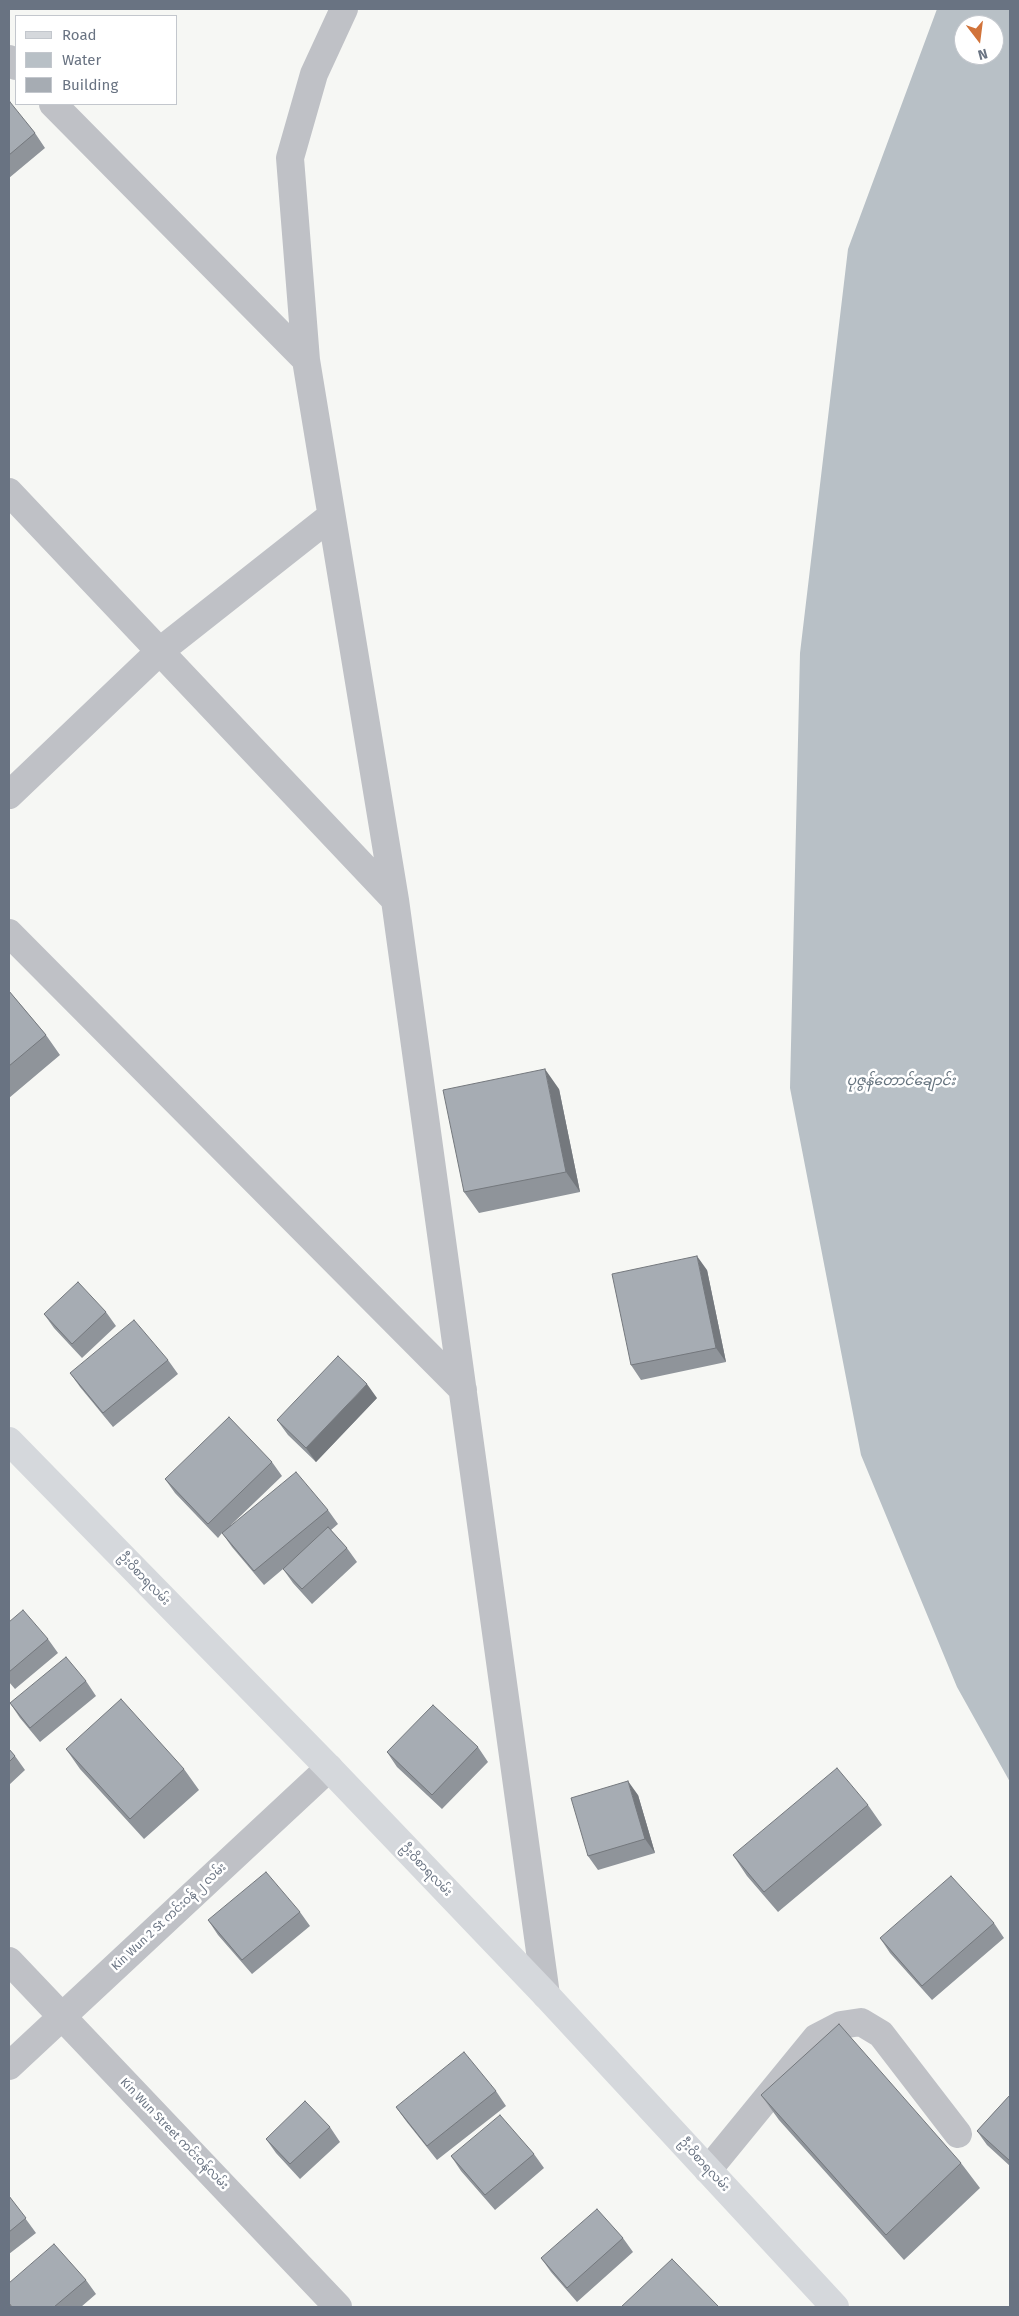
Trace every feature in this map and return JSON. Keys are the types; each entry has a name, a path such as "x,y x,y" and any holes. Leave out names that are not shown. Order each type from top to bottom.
{"main road":[{"name":"ဦးဝိစာရလမ်း","path":"9,1441 329,1768 546,1995 835,2307"}],"street":[{"path":"344,9 314,74 290,158 306,360 330,517 395,900 546,1995"},
{"path":"54,105 306,360"},
{"path":"9,492 395,900"},
{"path":"9,795 160,652 330,517"},
{"path":"9,933 463,1390"},
{"name":"Kin Wun 2 St ကင်းဝန် ၂ လမ်း","path":"9,2066 329,1768"},
{"name":"Kin Wun Street ကင်းဝန်လမ်း","path":"9,1961 338,2307"},
{"path":"708,2170 816,2038 841,2026 861,2022 881,2034 958,2134"}],"water":[{"name":"ပုဇွန်တောင်ချောင်း","path":"937,9 1010,9 1010,1782 957,1687 861,1455 790,1088 800,653 848,249"}],"building":[{"path":"9,103 35,133 9,155"},
{"path":"9,991 46,1035 9,1066"},
{"path":"545,1069 566,1172 464,1192 443,1090"},
{"path":"697,1256 716,1348 631,1365 612,1274"},
{"path":"78,1282 106,1312 72,1344 44,1314"},
{"path":"134,1320 168,1360 103,1413 70,1373"},
{"path":"338,1356 367,1384 306,1448 277,1420"},
{"path":"229,1417 272,1462 208,1524 165,1479"},
{"path":"296,1472 328,1510 254,1571 222,1533"},
{"path":"328,1527 347,1548 302,1589 283,1569"},
{"path":"23,1610 48,1639 9,1672 9,1622"},
{"path":"66,1657 86,1681 30,1728 10,1703"},
{"path":"121,1699 184,1769 130,1819 66,1749"},
{"path":"433,1705 478,1747 432,1795 387,1752"},
{"path":"9,1749 15,1756 9,1762"},
{"path":"837,1768 868,1805 764,1892 733,1855"},
{"path":"628,1781 645,1839 588,1856 571,1798"},
{"path":"266,1872 300,1912 242,1960 208,1920"},
{"path":"951,1876 994,1923 922,1986 880,1938"},
{"path":"839,2024 961,2163 886,2235 761,2095"},
{"path":"464,2052 496,2091 427,2146 396,2107"},
{"path":"1010,2095 1010,2161 977,2131"},
{"path":"305,2101 330,2127 290,2164 266,2139"},
{"path":"500,2115 534,2154 485,2195 451,2156"},
{"path":"9,2196 26,2218 9,2232"},
{"path":"597,2209 623,2238 567,2288 541,2258"},
{"path":"54,2244 86,2280 54,2307 12,2307 9,2303 9,2283"},
{"path":"672,2259 718,2306 621,2307"}]}
